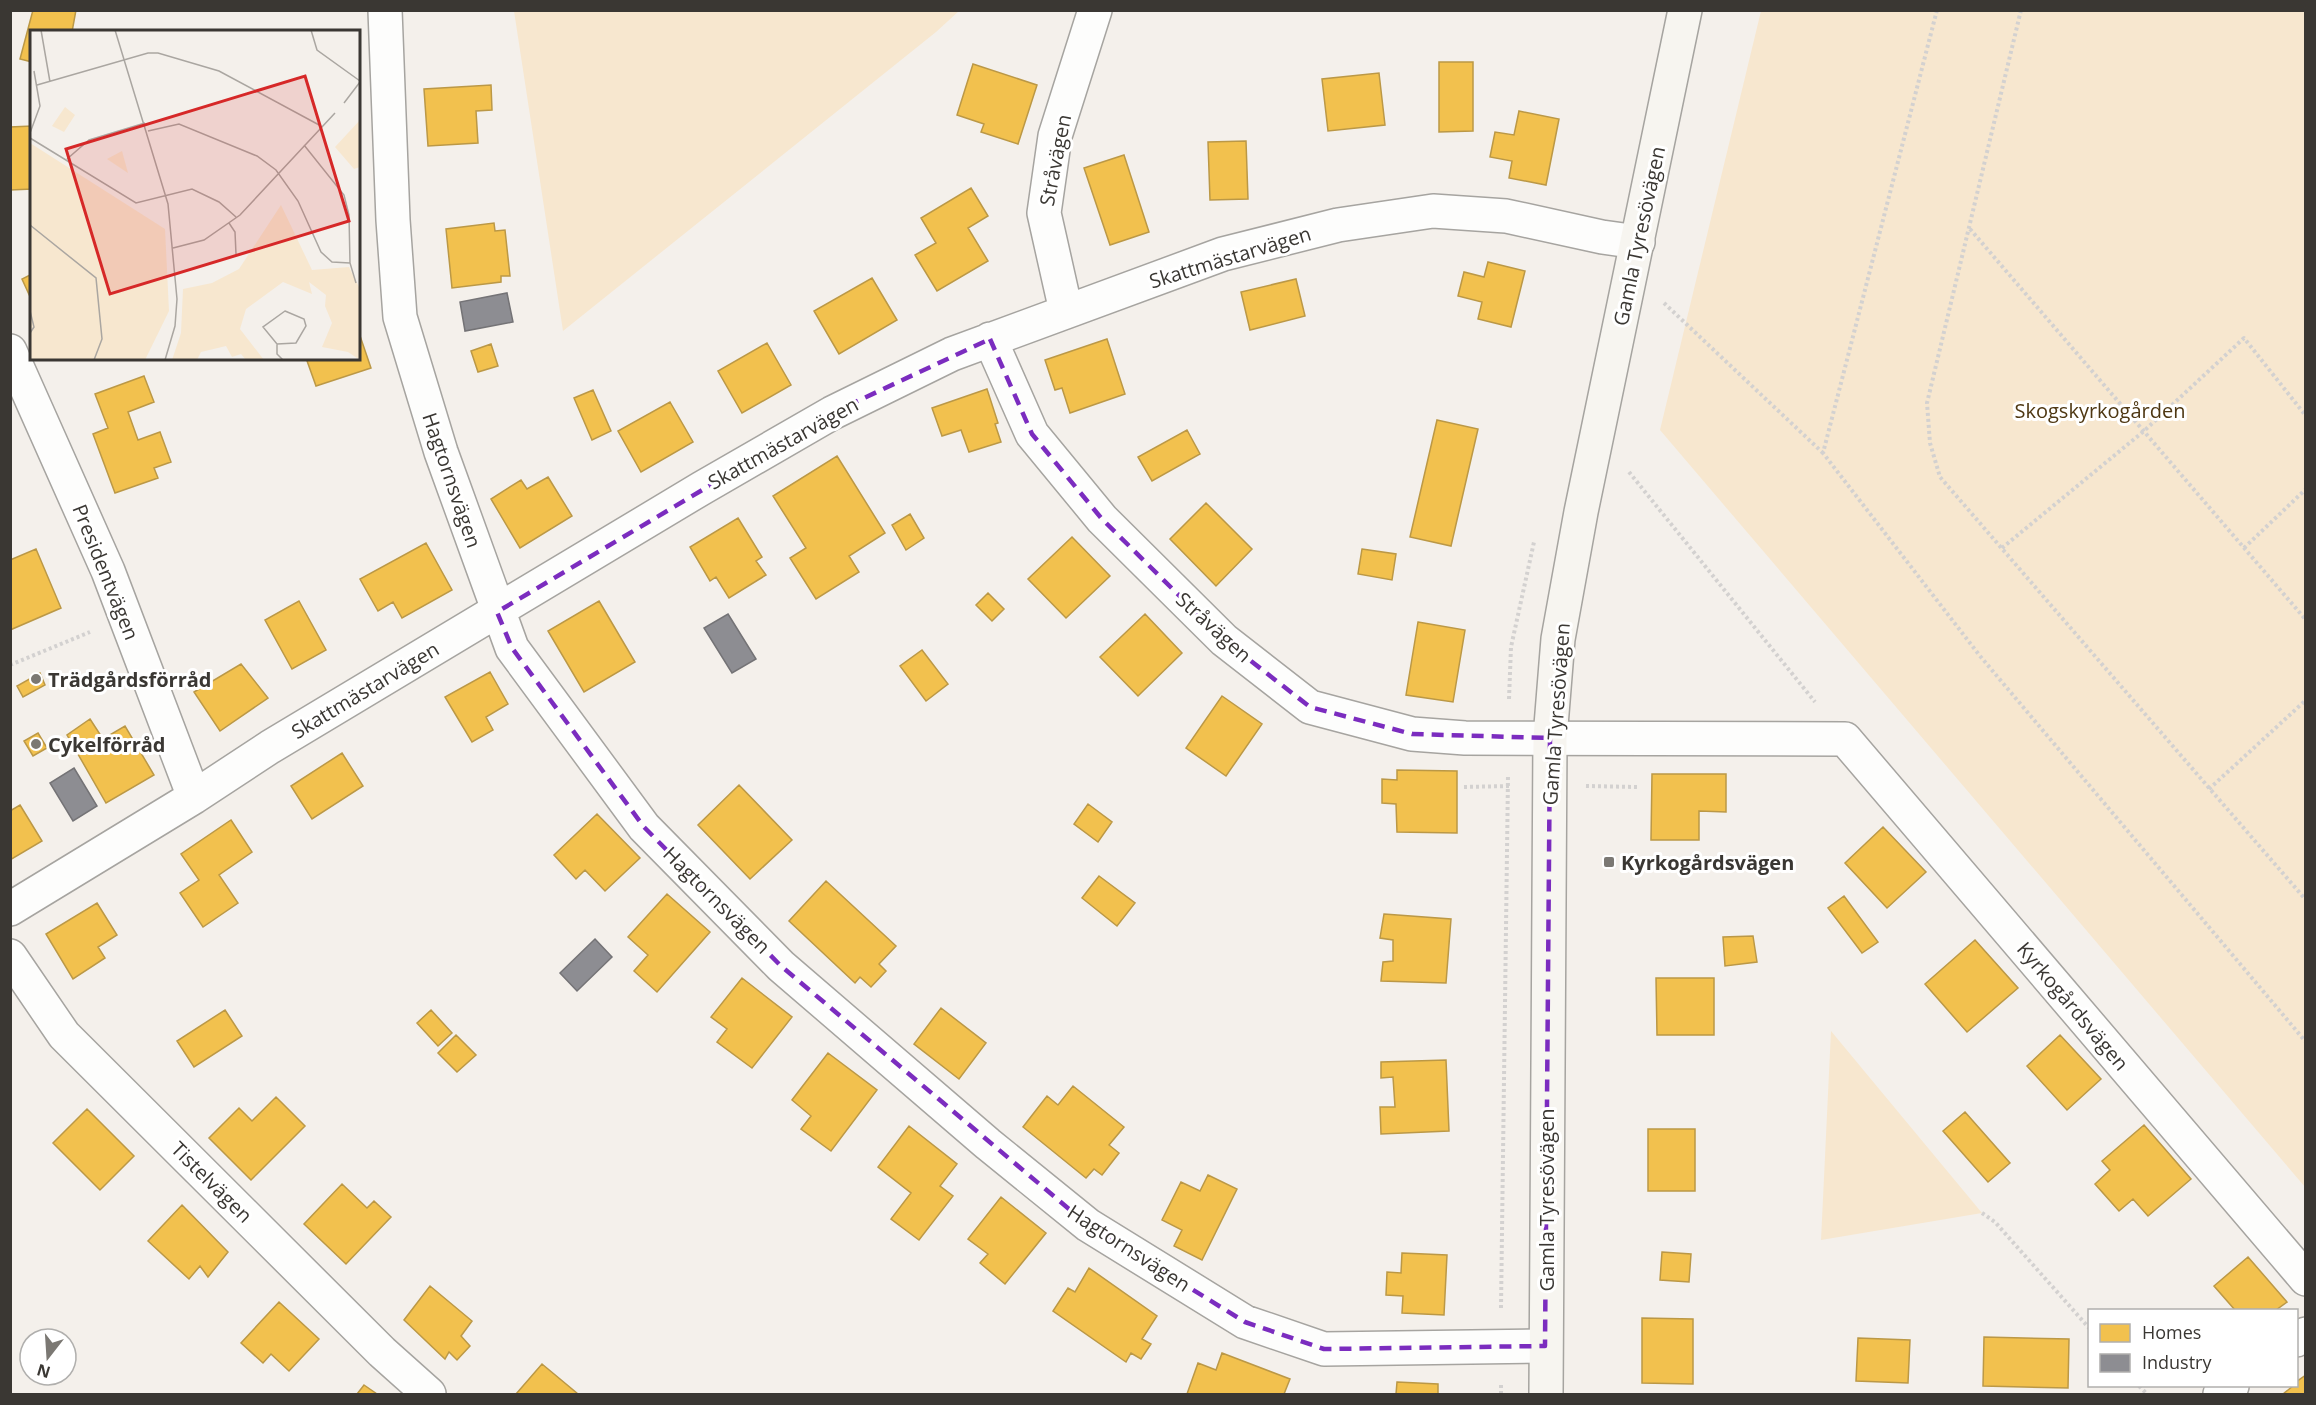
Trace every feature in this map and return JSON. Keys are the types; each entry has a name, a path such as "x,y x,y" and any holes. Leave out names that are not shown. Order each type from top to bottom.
{"street":[{"name":"Hagtornsvägen","path":"385,10 393,220 400,317 441,452 497,612 512,648 644,826 781,966 988,1144 1088,1225 1245,1322 1324,1349 1545,1346"},
{"name":"Stråvägen","path":"1066,311 1044,213 1055,136 1095,10"},
{"name":"Gamla Tyresövägen","path":"1546,1395 1550,738 1557,639 1581,512 1685,10"},
{"name":"Skattmästarvägen","path":"10,909 194,797 270,747 832,413 952,354 1223,254 1338,225 1433,211 1506,216 1602,237 1638,242"},
{"name":"Stråvägen","path":"990,339 1032,434 1102,519 1224,640 1310,707 1412,734 1465,738 1550,738"},
{"name":"Presidentvägen","path":"10,351 108,571 194,797"},
{"path":"1550,738 1845,739"},
{"name":"Kyrkogårdsvägen","path":"1845,739 2306,1278"},
{"name":"Tistelvägen","path":"10,956 64,1035 382,1352 429,1395"}],"path":[{"path":"1823,453 1937,10"},
{"path":"2021,10 1927,403 1930,443 1940,477 2306,900"},
{"path":"1970,229 2306,620"},
{"path":"1661,300 1823,453 1980,656 2306,1042"},
{"path":"2001,548 2144,431 2244,338 2306,416"},
{"path":"1623,464 1845,739"},
{"path":"2244,548 2306,489"},
{"path":"10,665 125,617"},
{"path":"2209,789 2306,700"},
{"path":"1983,1213 1995,1222 2088,1327"}],"highlighted area":[{"path":"990,339 1032,434 1102,519 1224,640 1310,707 1412,734 1550,738 1545,1346 1324,1349 1245,1322 1088,1225 781,966 644,827 512,648 497,612 832,413"}],"green space":[{"path":"514,10 959,11 936,32 563,331"},
{"name":"Skogskyrkogården","path":"1761,11 2305,11 2305,1187 1660,430"},
{"path":"1831,1031 1982,1213 1821,1240"}],"building: Homes":[{"path":"33,10 76,10 72,30 30,30 30,62 20,59"},
{"path":"1439,62 1473,62 1473,131 1439,132"},
{"path":"973,64 1037,85 1018,144 981,132 984,124 957,115"},
{"path":"1379,73 1385,125 1328,131 1322,79"},
{"path":"491,85 492,110 476,111 478,143 428,146 424,89"},
{"path":"1519,111 1559,119 1546,185 1509,178 1512,161 1490,157 1495,132 1514,135"},
{"path":"30,126 30,189 10,190 10,127"},
{"path":"1246,141 1248,199 1210,200 1208,142"},
{"path":"1124,155 1149,232 1110,245 1084,168"},
{"path":"971,188 988,216 968,228 988,261 937,291 915,255 936,243 921,218"},
{"path":"494,223 495,231 505,230 510,276 501,276 501,282 452,288 446,229"},
{"path":"1488,262 1525,271 1511,327 1478,319 1482,302 1458,296 1464,272 1484,277"},
{"path":"30,275 30,297 22,279"},
{"path":"872,278 897,320 839,354 814,311"},
{"path":"1296,279 1305,316 1250,330 1241,292"},
{"path":"360,336 371,368 316,386 307,360 360,360"},
{"path":"1107,339 1125,394 1070,413 1062,388 1055,390 1045,360"},
{"path":"767,343 791,385 742,413 718,371"},
{"path":"491,344 498,366 478,372 471,351"},
{"path":"144,376 154,402 128,412 138,440 160,432 171,462 154,468 158,478 115,493 93,434 108,428 95,394"},
{"path":"987,389 998,423 995,424 1001,442 969,452 961,430 942,436 932,408"},
{"path":"593,390 611,431 592,440 574,398"},
{"path":"670,402 693,442 641,472 618,431"},
{"path":"1437,420 1478,429 1451,546 1410,537"},
{"path":"1187,430 1200,454 1152,481 1138,457"},
{"path":"837,456 885,533 849,556 859,572 816,599 790,558 806,548 773,496"},
{"path":"548,477 572,516 520,548 491,499 521,480 527,489"},
{"path":"1206,503 1252,549 1216,586 1170,539"},
{"path":"910,514 924,538 906,550 892,525"},
{"path":"738,518 762,557 756,561 766,575 729,598 716,577 710,581 690,547"},
{"path":"1072,537 1110,576 1066,618 1028,579"},
{"path":"426,543 452,590 402,618 393,602 378,611 360,579"},
{"path":"36,549 61,608 10,630 10,560"},
{"path":"1362,549 1396,554 1392,580 1358,574"},
{"path":"988,593 1004,609 992,621 976,605"},
{"path":"299,601 326,650 292,669 265,620"},
{"path":"599,601 635,662 584,692 548,631"},
{"path":"1145,614 1182,653 1138,696 1100,657"},
{"path":"1418,622 1465,630 1453,702 1406,695"},
{"path":"922,650 948,684 926,701 900,666"},
{"path":"241,664 268,698 220,731 194,692"},
{"path":"490,672 508,704 486,717 493,730 472,742 445,697"},
{"name":"Trädgårdsförråd","path":"40,673 45,685 23,697 17,686"},
{"path":"1222,696 1262,724 1226,776 1186,748"},
{"path":"90,719 103,739 125,726 154,775 106,803 67,735"},
{"name":"Cykelförråd","path":"38,733 47,748 33,756 24,741"},
{"path":"342,753 363,786 312,819 291,786"},
{"path":"1397,770 1457,771 1457,833 1397,832 1396,804 1382,803 1382,779 1397,780"},
{"path":"1652,774 1726,774 1726,812 1699,811 1699,840 1651,840"},
{"path":"739,785 792,840 750,879 698,825"},
{"path":"1088,804 1112,822 1098,842 1074,824"},
{"path":"20,805 42,841 10,860 10,811"},
{"path":"597,814 640,858 605,891 585,870 576,879 554,855"},
{"path":"231,820 252,852 219,875 238,903 203,927 180,893 199,880 181,854"},
{"path":"1883,827 1926,872 1887,908 1845,863"},
{"path":"1099,876 1135,903 1117,926 1082,898"},
{"path":"826,881 896,946 879,964 886,971 871,987 860,977 855,983 789,921"},
{"path":"667,894 710,932 657,992 634,971 648,955 628,937"},
{"path":"1844,896 1878,942 1862,953 1828,908"},
{"path":"97,903 117,935 98,947 105,958 73,979 46,934"},
{"path":"1384,914 1451,919 1446,983 1381,981 1383,962 1393,961 1393,940 1380,938"},
{"path":"1753,936 1757,962 1725,966 1723,937"},
{"path":"1975,940 2018,988 1967,1032 1925,984"},
{"path":"742,978 792,1017 752,1068 717,1042 727,1029 711,1017"},
{"path":"1656,978 1714,978 1714,1035 1657,1035"},
{"path":"941,1008 986,1043 959,1079 914,1044"},
{"path":"225,1010 242,1036 194,1067 177,1041"},
{"path":"431,1010 452,1033 438,1046 417,1023"},
{"path":"456,1035 476,1055 457,1072 438,1053"},
{"path":"2060,1035 2101,1079 2067,1110 2027,1066"},
{"path":"828,1053 877,1090 831,1151 801,1129 811,1116 792,1100"},
{"path":"1446,1060 1449,1131 1381,1134 1380,1107 1395,1107 1393,1077 1381,1078 1381,1062"},
{"path":"1073,1086 1124,1127 1109,1145 1119,1153 1102,1175 1094,1169 1086,1178 1023,1127 1047,1096 1058,1105"},
{"path":"276,1097 305,1126 251,1180 209,1138 239,1108 252,1121"},
{"path":"87,1109 134,1156 100,1190 53,1143"},
{"path":"1965,1112 2010,1163 1988,1182 1943,1131"},
{"path":"2144,1125 2191,1179 2148,1216 2133,1199 2119,1211 2095,1184 2110,1170 2102,1161"},
{"path":"909,1126 957,1164 940,1186 953,1196 919,1240 891,1219 911,1193 878,1167"},
{"path":"1648,1129 1695,1129 1695,1191 1648,1191"},
{"path":"1208,1175 1237,1189 1202,1260 1174,1246 1182,1230 1162,1220 1181,1182 1200,1191"},
{"path":"342,1184 367,1208 374,1201 391,1217 346,1264 304,1224"},
{"path":"1001,1197 1046,1233 1005,1284 980,1263 988,1254 968,1239"},
{"path":"182,1205 228,1252 208,1277 200,1266 189,1279 148,1241"},
{"path":"1662,1252 1691,1254 1689,1282 1660,1280"},
{"path":"1402,1253 1447,1255 1444,1315 1402,1313 1403,1296 1386,1295 1387,1272 1401,1273"},
{"path":"2248,1257 2287,1302 2277,1309 2234,1309 2214,1286"},
{"path":"1089,1268 1157,1316 1142,1339 1151,1344 1141,1359 1131,1353 1126,1362 1053,1311 1068,1288 1075,1292"},
{"path":"430,1286 472,1321 461,1336 470,1346 457,1360 449,1352 445,1359 404,1320"},
{"path":"279,1302 319,1339 289,1371 271,1354 263,1363 241,1343"},
{"path":"1642,1318 1693,1319 1693,1384 1642,1383"},
{"path":"1984,1337 2069,1339 2068,1388 1983,1386"},
{"path":"1858,1338 1910,1340 1908,1383 1856,1381"},
{"path":"1222,1353 1290,1379 1284,1394 1187,1394 1198,1363 1216,1370"},
{"path":"542,1364 578,1394 516,1394"},
{"path":"2306,1375 2306,1394 2283,1394 2292,1387 2298,1387 2298,1381"},
{"path":"1397,1382 1438,1384 1438,1394 1396,1394"},
{"path":"364,1385 377,1394 357,1394"}],"building: Industry":[{"path":"507,293 513,322 465,331 460,302"},
{"path":"728,614 756,659 732,673 704,628"},
{"path":"74,768 97,806 73,821 50,783"},
{"path":"595,939 612,957 577,991 560,973"}],"place":[{"name":"Trädgårdsförråd","path":"36,679"},
{"name":"Cykelförråd","path":"36,744"},
{"name":"Kyrkogårdsvägen","path":"1609,862"}]}
